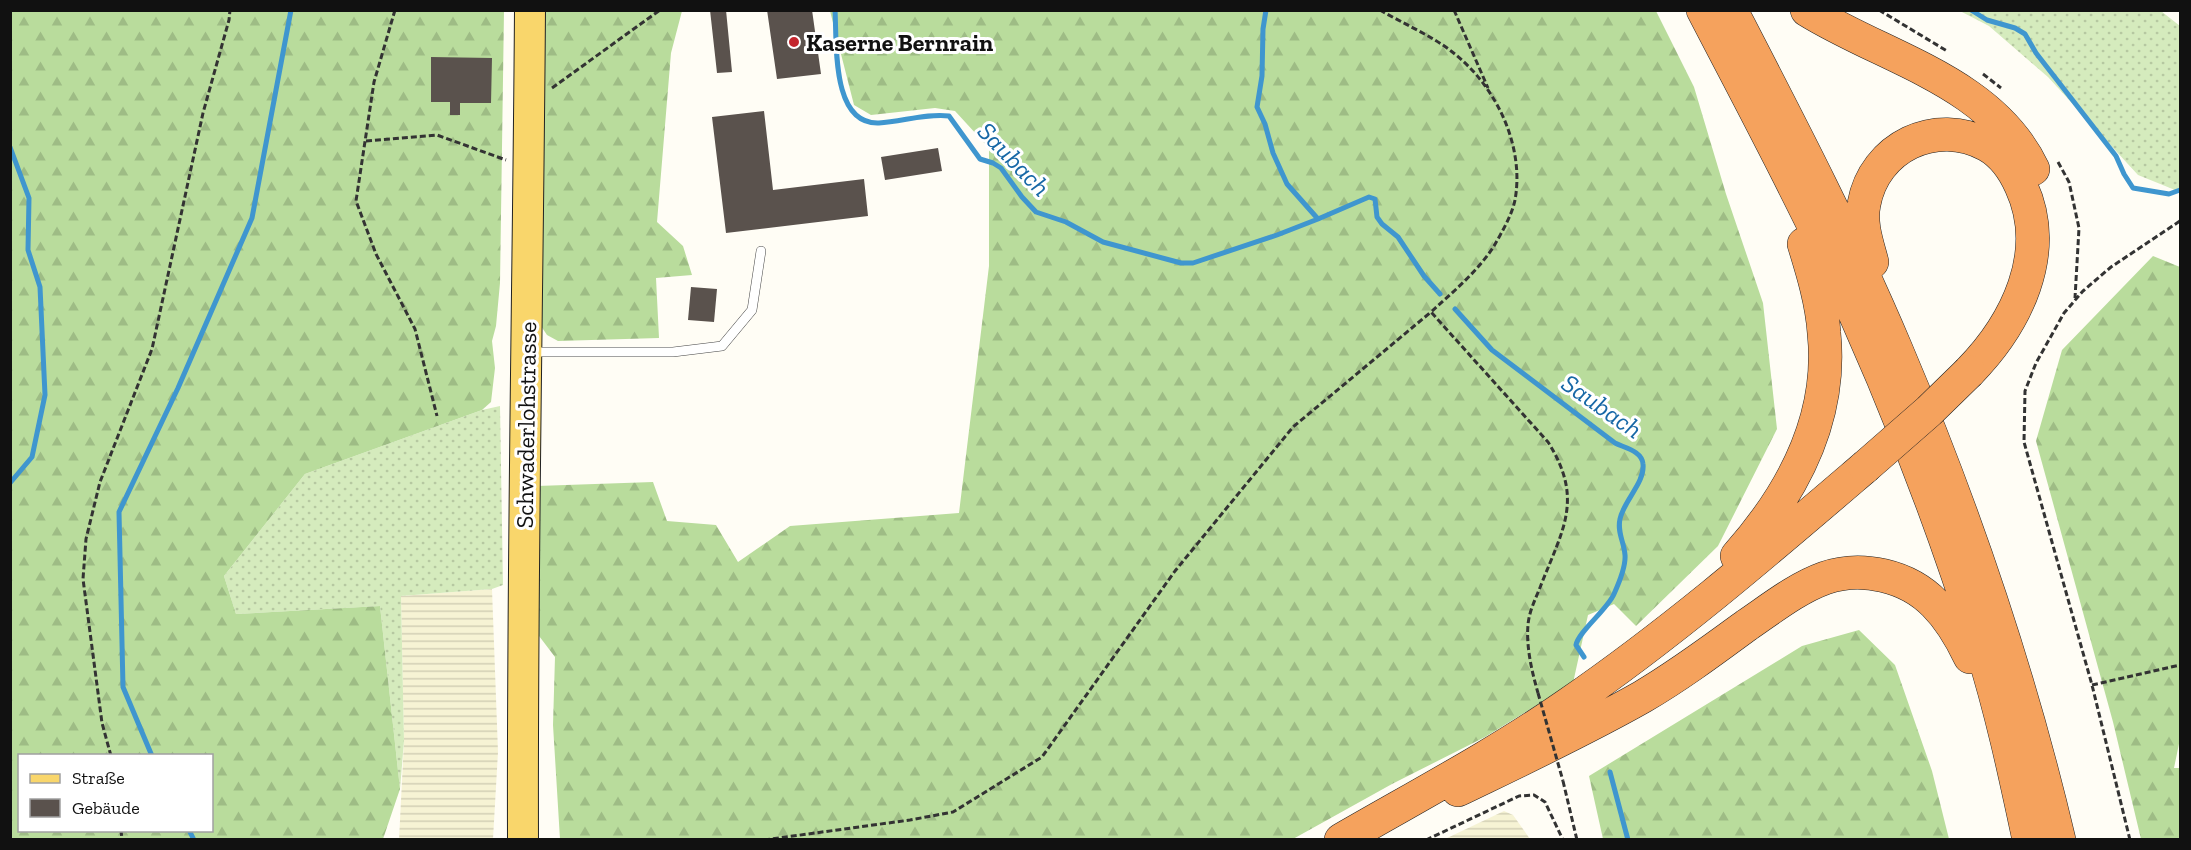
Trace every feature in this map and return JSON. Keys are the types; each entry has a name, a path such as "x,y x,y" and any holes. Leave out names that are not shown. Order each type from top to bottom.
{"highway":[{"path":"1703,10 1827,254 1898,418 1982,647 2001,717 2029,840"},
{"path":"1731,10 1817,178 1896,348 1938,452 1980,565 2028,714 2059,840"},
{"path":"1458,790 1539,742 1658,659 1782,559 1868,475 1972,380 2000,361 2016,338 2040,289 2049,239 2047,215 2037,177 2017,142 1973,98 1807,10"},
{"path":"1654,643 1732,561 1774,510 1793,480 1806,453 1818,415 1825,354 1822,316 1817,291 1803,240 1758,115"},
{"path":"1896,348 1863,225 1864,205 1870,184 1885,160 1899,148 1916,139 1948,134 1978,141 1996,151 2015,174 2029,208 2033,244 2026,282 2016,306 1972,380"},
{"path":"1342,840 1521,736 1566,706 1654,643 1868,475"},
{"path":"1342,840 1458,790 1642,697 1779,603 1816,582 1842,574 1869,573 1894,578 1916,589 1934,603 1960,638 2001,717"}],"main road":[{"name":"Schwaderlohstrasse","path":"523,840 522,616 530,10"}],"lane":[{"path":"527,352 673,352 722,346 752,310 761,251"}],"path":[{"path":"110,754 102,723 83,579 86,538 100,482 152,349 203,113 230,10"},
{"path":"395,10 374,82 356,201 376,254 415,329 437,416"},
{"path":"529,105 660,10"},
{"path":"1380,10 1451,51 1489,89"},
{"path":"765,840 953,812 1042,757 1175,571 1293,427 1431,312 1478,267 1493,247 1515,201 1515,155 1511,134 1454,10"},
{"path":"366,141 437,135 508,160"},
{"path":"2130,840 2092,685 2024,442 2025,391 2036,363 2064,313 2083,291 2111,267 2181,221"},
{"path":"1431,312 1548,442 1558,459 1565,479 1568,501 1564,523 1558,546 1533,604 1528,625 1532,670 1577,840"},
{"path":"2092,685 2181,665"},
{"path":"1426,840 1519,796 1534,795 1545,802 1563,840"}],"shaded area":[{"path":"492,589 498,752 493,839 399,840 404,741 401,596"},
{"path":"1504,811 1513,815 1530,839 1445,839"}],"green space":[{"path":"10,11 504,11 500,283 496,326 492,341 495,368 491,402 482,410 305,474 224,576 236,614 380,606 400,789 383,839 11,839"},
{"path":"542,11 682,11 671,53 657,222 683,246 692,275 656,278 659,338 558,341 547,335 539,323"},
{"path":"830,11 1656,11 1694,87 1726,194 1763,303 1777,429 1718,546 1636,626 1614,604 1588,615 1573,683 1485,737 1392,784 1293,839 560,839 553,725 555,657 536,632 537,486 653,482 667,521 716,525 738,562 790,526 959,513 989,266 989,148 955,111 935,108 871,115 854,105"},
{"path":"1960,11 2161,11 2180,26 2180,192 2138,175 2048,77 1989,26"},
{"path":"2153,256 2180,267 2180,739 2174,768 2180,768 2180,840 2141,839 2113,722 2036,441 2062,350"},
{"path":"500,406 503,585 492,589 401,596 404,741 400,789 380,606 236,614 224,576 305,474 482,410"},
{"path":"1859,630 1895,665 1932,771 1949,839 1603,839 1589,776 1802,646"}],"building":[{"path":"710,10 726,10 732,72 717,73"},
{"name":"Kaserne Bernrain","path":"767,10 812,10 821,74 777,79"},
{"path":"431,57 492,58 491,103 460,103 460,115 450,115 450,102 431,102"},
{"path":"764,111 773,190 864,179 868,216 726,233 712,117"},
{"path":"938,148 942,171 885,180 881,157"},
{"path":"691,287 717,289 714,322 688,320"}],"waterway":[{"path":"151,754 123,687 119,512 178,388 252,218 291,10"},
{"name":"Saubach","path":"835,10 840,80 852,111 863,120 879,123 949,116 980,159 1001,168 1036,212 1066,222 1103,242 1181,263 1193,263 1318,219"},
{"name":"Saubach","path":"1266,10 1263,29 1262,76 1257,107 1287,184 1318,219 1369,197 1375,199 1377,217 1398,237 1424,276 1440,294"},
{"path":"1971,10 1987,20 2015,28 2025,34 2036,53 2116,156 2133,188 2169,194 2180,190"},
{"path":"10,147 29,198 28,250 40,287 45,395 32,457 10,483"},
{"name":"Saubach","path":"1455,309 1492,350 1615,443 1632,450 1642,460 1641,478 1620,519 1619,528 1625,555 1623,570 1610,600 1578,640 1576,645 1584,657"},
{"name":"Saubach","path":"1610,772 1628,840"},
{"path":"190,832 194,840"}],"place":[{"name":"Kaserne Bernrain","path":"794,42"}]}
